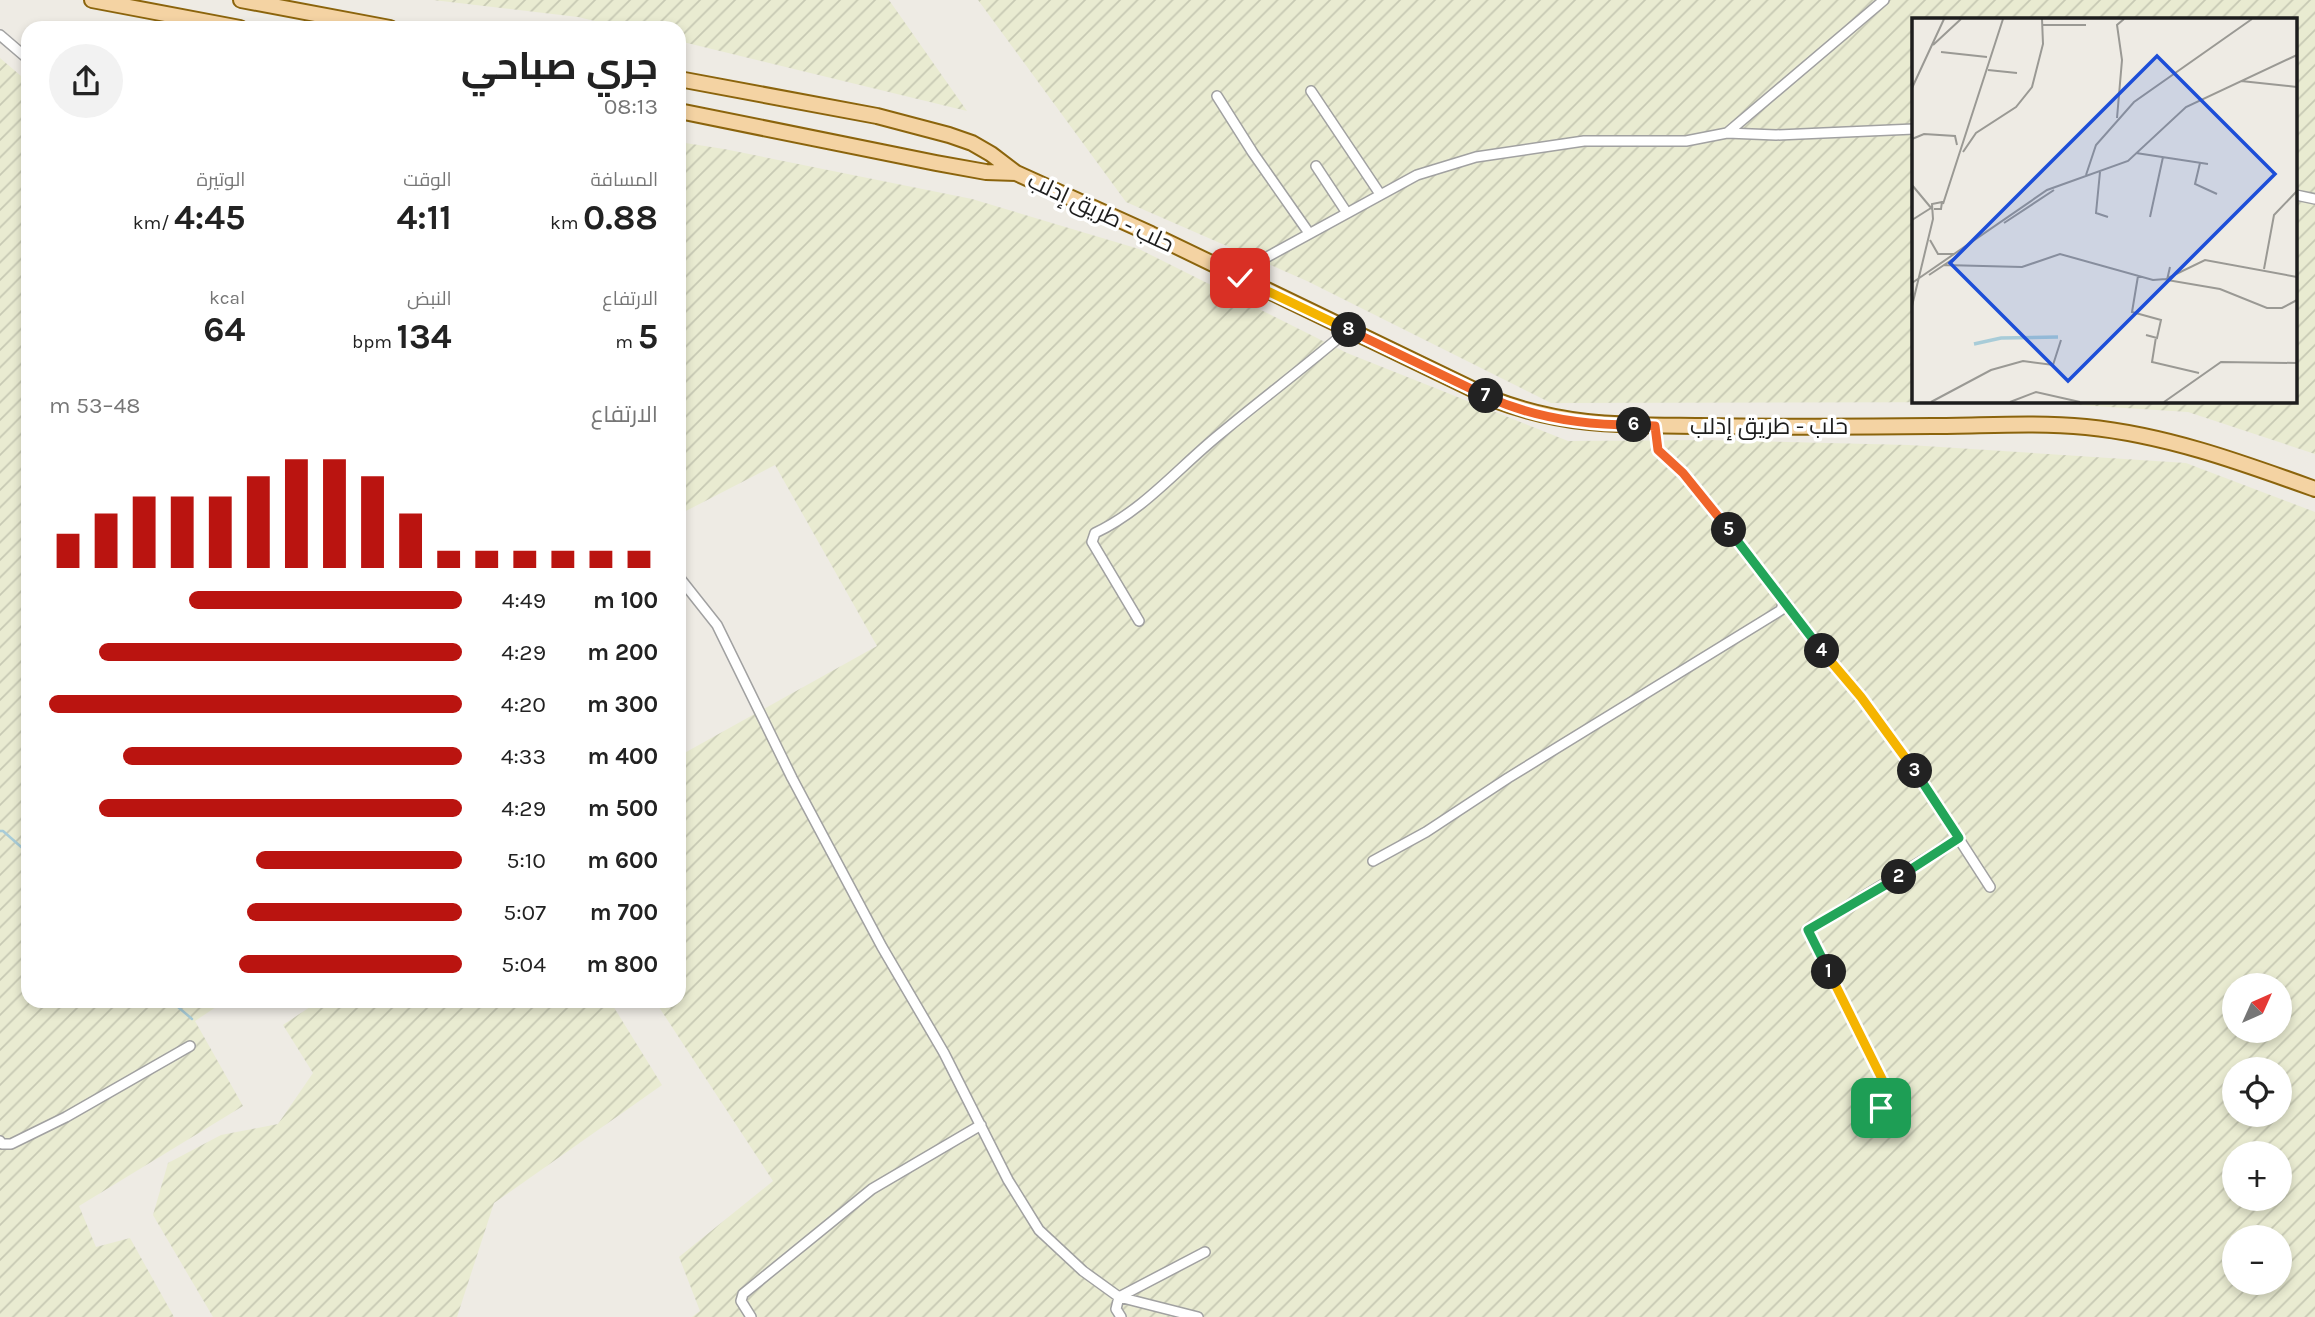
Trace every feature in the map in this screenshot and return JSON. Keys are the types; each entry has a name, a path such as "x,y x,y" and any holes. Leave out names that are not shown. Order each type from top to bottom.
{"main road":[{"path":"92,0 203,21"},
{"path":"241,0 353,21"},
{"name":"حلب - طريق إدلب","path":"686,80 877,117 972,143 992,154 1016,173 1495,400 1528,413 1611,425 1834,428 2084,426 2144,435 2190,446 2315,489"},
{"name":"حلب - طريق إدلب","path":"686,112 936,163 986,172 1016,173"}],"street":[{"path":"1727,132 1884,0"},
{"path":"0,35 21,53"},
{"path":"1311,91 1380,194"},
{"path":"1217,96 1309,233"},
{"path":"1240,278 1248,268 1417,175 1476,157 1584,141 1686,141 1727,132 1776,135 1912,129"},
{"path":"1316,166 1346,213"},
{"path":"1139,621 1092,542 1095,533 1114,524 1147,500 1218,435 1349,330"},
{"path":"1655,426 1658,450 1683,473 1861,697 1908,760 1990,887"},
{"path":"686,587 717,625 792,778 882,947 944,1053 1008,1180 1039,1230 1083,1271 1119,1297 1198,1317"},
{"path":"1373,861 1426,832 1508,778 1781,610 1784,600"},
{"path":"1881,1108 1889,1093 1808,930 1959,838"},
{"path":"0,1141 2,1144 11,1144 66,1117 190,1046"},
{"path":"751,1317 741,1301 743,1294 872,1189 981,1125"},
{"path":"1121,1317 1116,1309 1119,1297 1205,1252"}],"green space":[{"path":"433,0 889,0 967,111 686,43 686,21 595,21"},
{"path":"978,0 2315,0 2315,454 2188,412 2031,402 1551,403 1307,281 1126,202"},
{"path":"0,58 21,76 21,1008 214,1008 195,1021 243,1106 79,1206 96,1247 130,1238 174,1317 0,1317"},
{"path":"686,143 972,199 1139,249 1347,353 1568,441 1706,440 1909,445 2186,463 2315,512 2315,1317 692,1317 700,1311 679,1257 773,1181 660,1008 686,1008 686,752 877,646 775,465 686,511"},
{"path":"308,1008 614,1008 662,1085 494,1203 457,1317 213,1317 153,1215 168,1163 221,1135 278,1124 313,1073 283,1025"}],"waterway":[{"path":"0,831 21,847"},
{"path":"179,1008 192,1019"}],"route":[{"path":"1240,278 1495,400 1528,413 1611,425 1655,426 1658,450 1683,473 1861,697 1915,771 1959,838 1808,930 1889,1093 1881,1108"}]}
